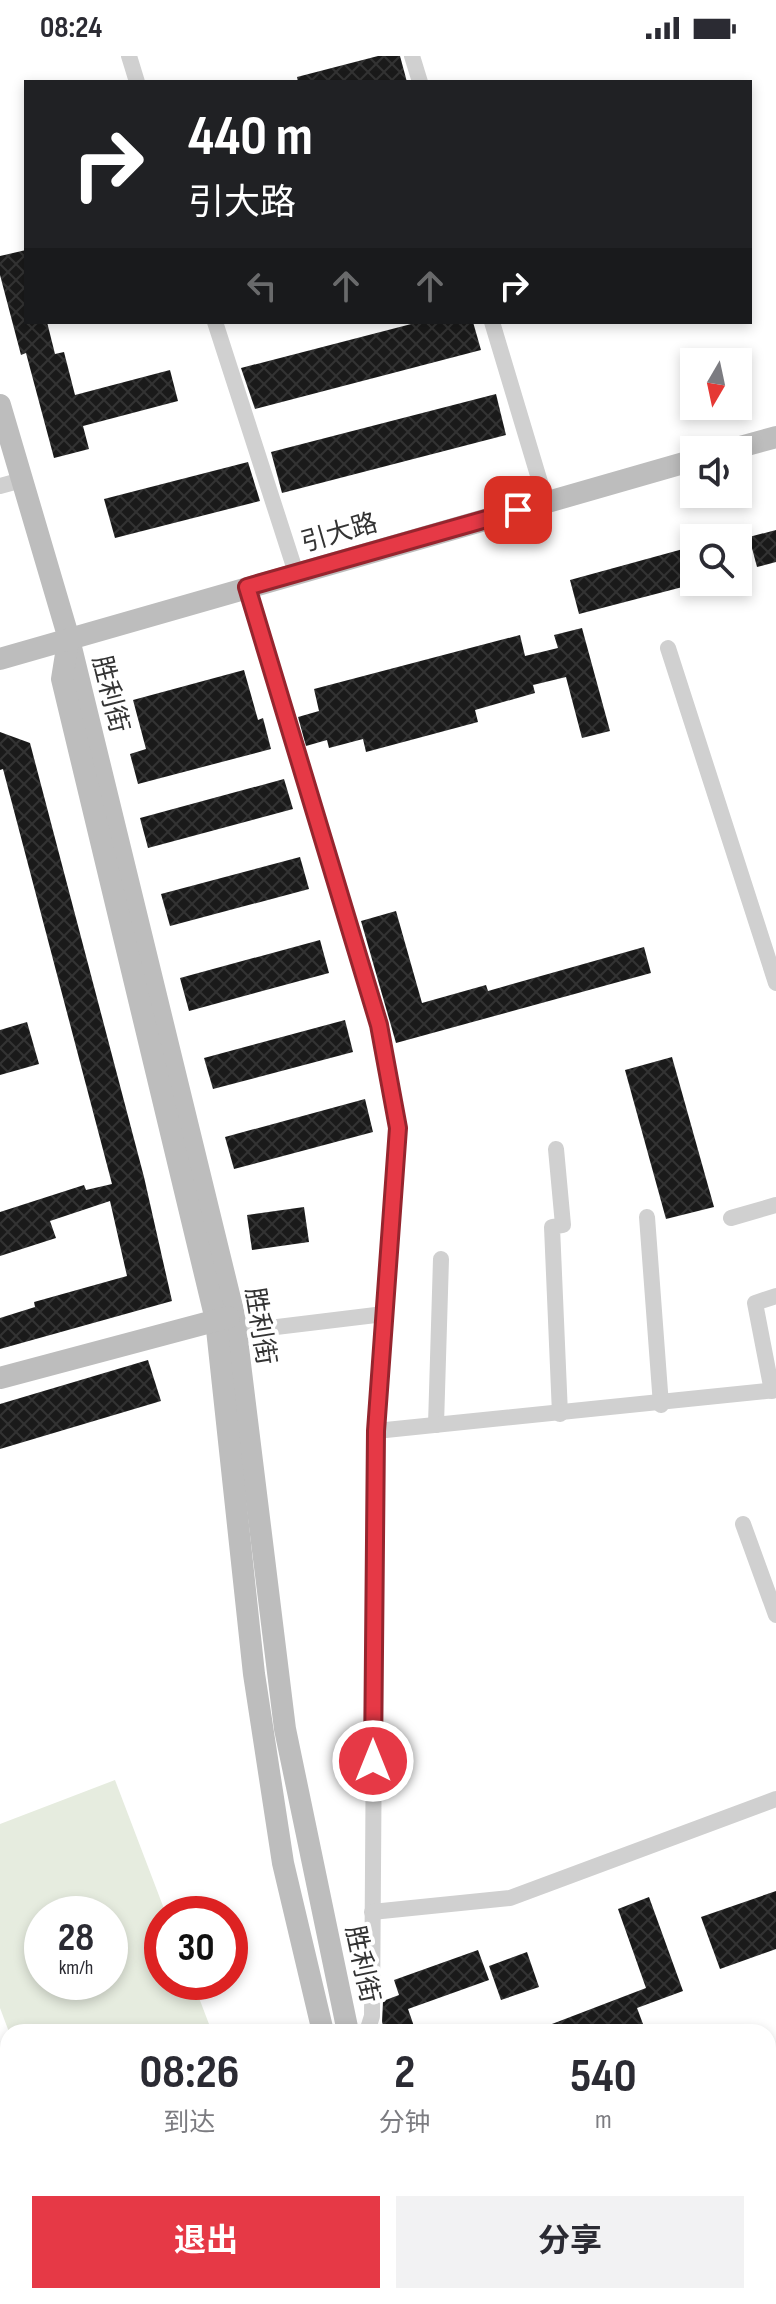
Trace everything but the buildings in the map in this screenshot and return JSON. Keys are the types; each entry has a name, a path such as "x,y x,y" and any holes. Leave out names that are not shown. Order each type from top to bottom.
{"street":[{"path":"129,56 136,80"},
{"path":"412,56 419,80"},
{"path":"216,324 296,573"},
{"path":"493,324 546,502"},
{"name":"胜利街","path":"0,405 11,483 69,639 62,679 228,1322 285,1729 346,2024"},
{"path":"752,444 776,437"},
{"name":"引大路","path":"0,659 680,464"},
{"path":"247,587 379,1025 398,1128 376,1431 372,2016 370,2024"},
{"path":"668,648 776,983"},
{"path":"556,1149 563,1225 552,1227 560,1414"},
{"path":"731,1218 776,1205"},
{"path":"647,1217 661,1405"},
{"path":"436,1425 441,1259"},
{"path":"376,1431 661,1405 774,1390 755,1303 776,1296"},
{"path":"0,1378 228,1322 384,1314"},
{"name":"胜利街","path":"228,1322 254,1674 283,1863 321,2024"},
{"path":"743,1524 776,1615"},
{"path":"372,1912 510,1898 776,1799"}],"shaded area":[{"path":"115,1780 159,1896 144,1896 144,2000 200,2000 209,2024 6,2024 0,2008 0,1824"}],"route":[{"path":"373,1761 376,1431 398,1128 379,1025 247,587 518,510"}]}
